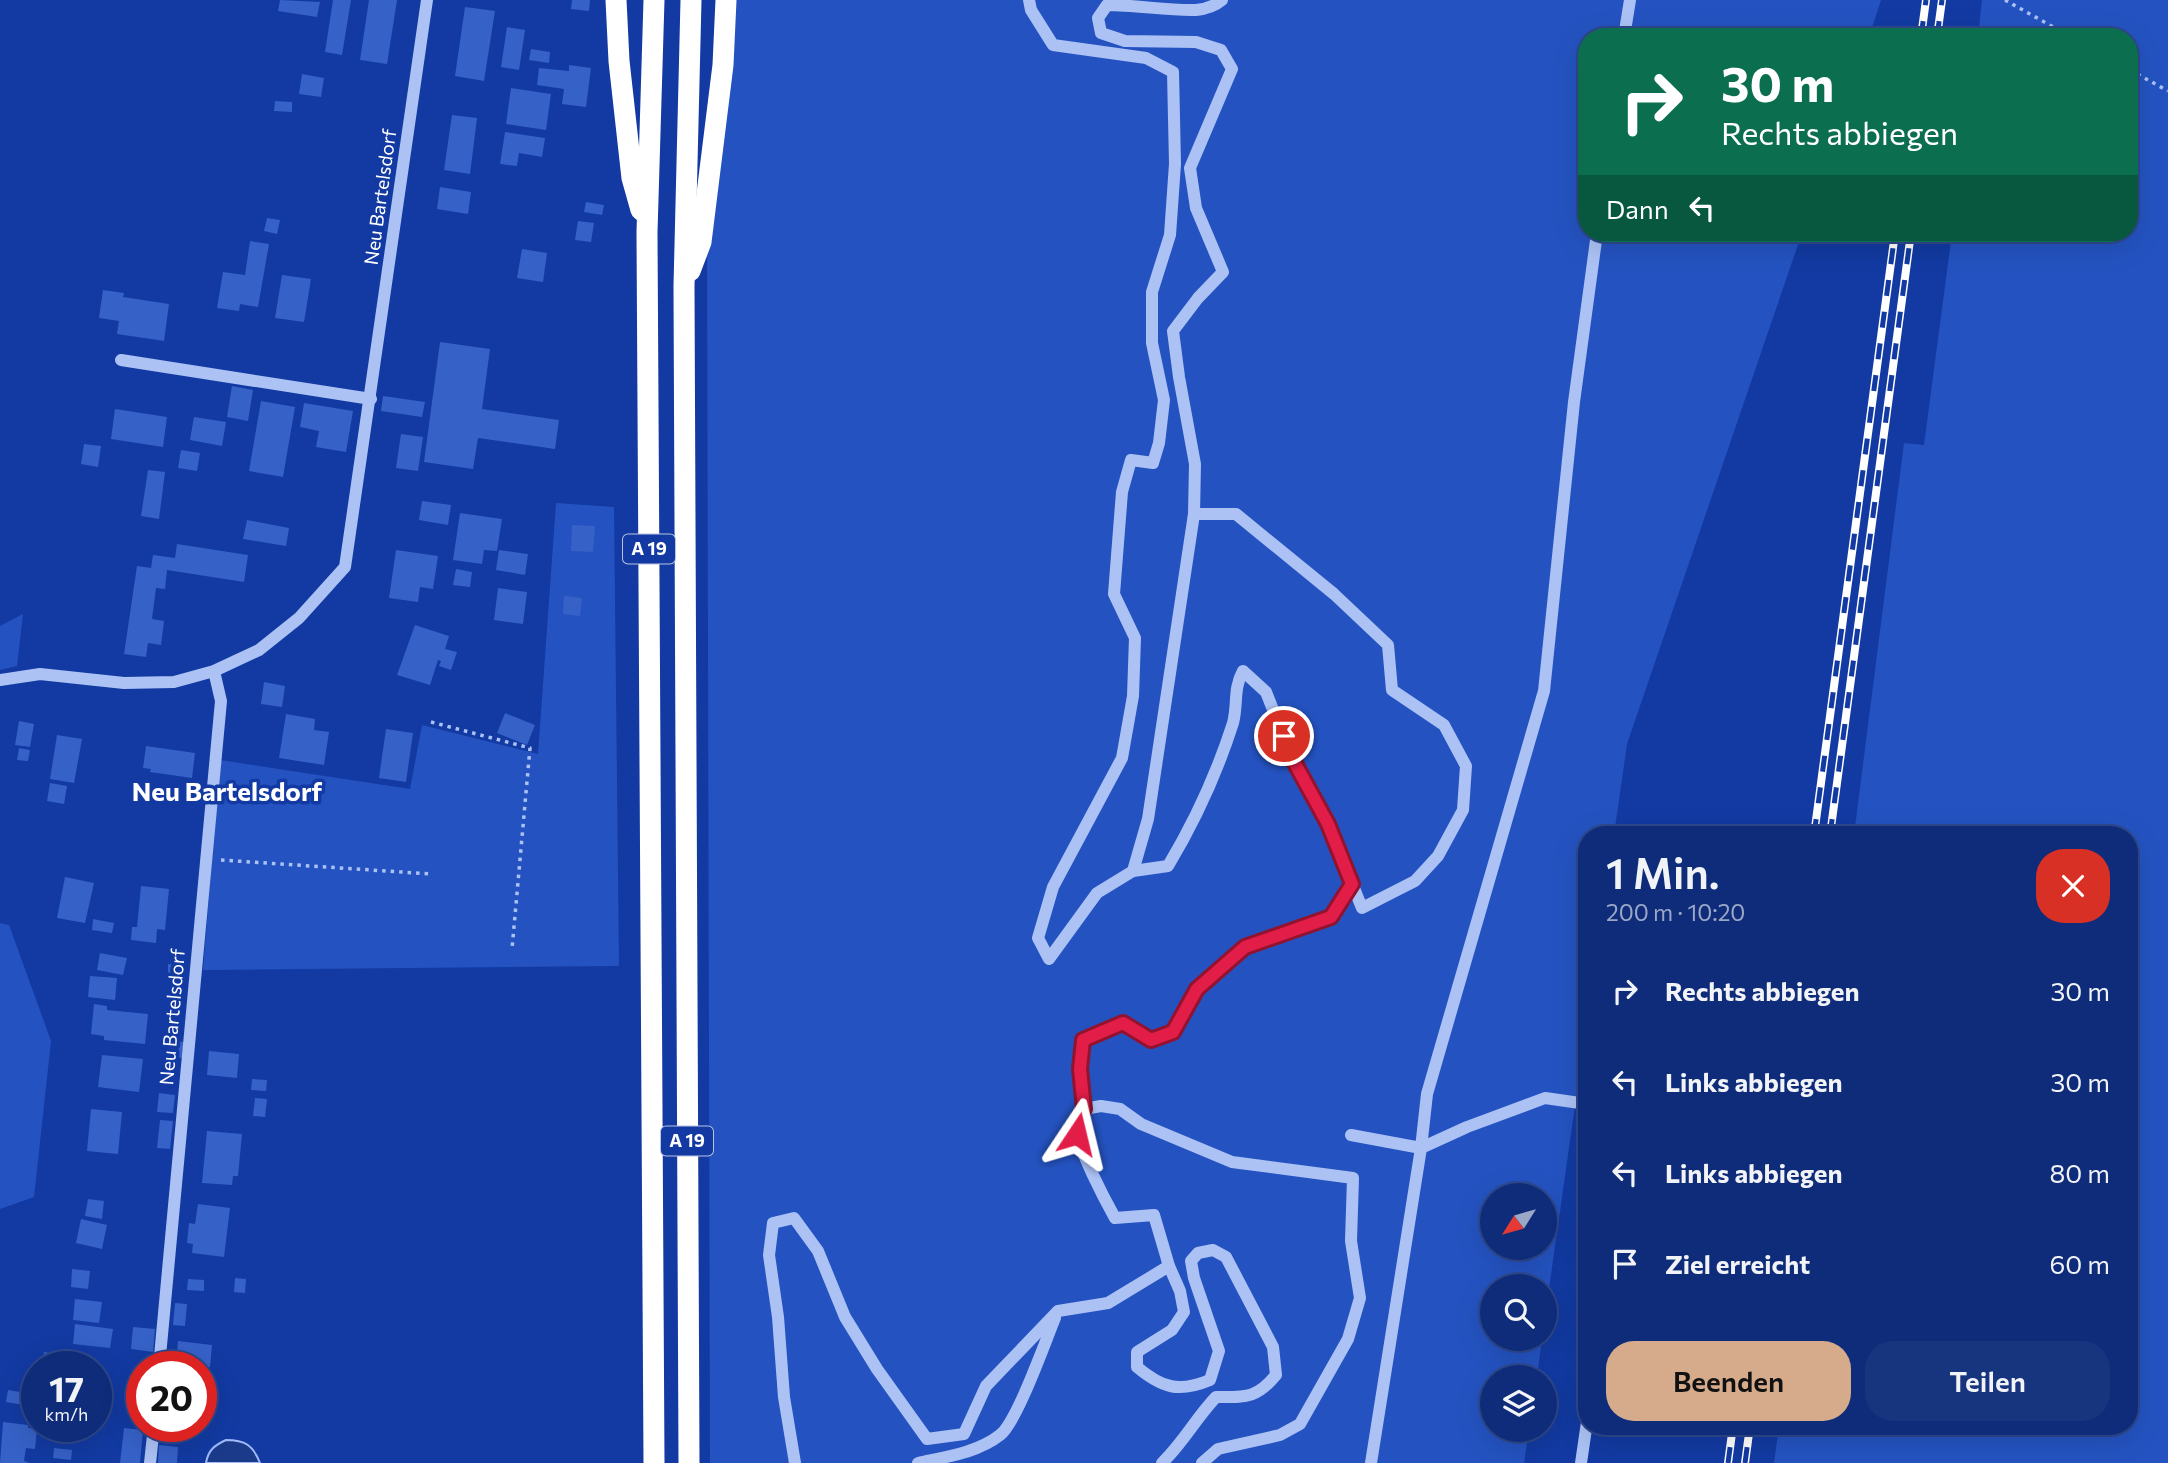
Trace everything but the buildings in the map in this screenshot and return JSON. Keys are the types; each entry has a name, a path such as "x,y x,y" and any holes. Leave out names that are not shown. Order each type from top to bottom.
{"highway":[{"path":"616,0 619,61 632,178 647,232"},
{"name":"A 19","path":"654,0 647,232 654,1463"},
{"name":"A 19","path":"689,1463 684,286 691,0"},
{"path":"684,286 701,242 723,65 726,0"}],"street":[{"name":"Neu Bartelsdorf","path":"0,680 40,674 124,683 174,682 214,671 259,650 299,618 345,567 428,0"},
{"path":"1030,0 1031,10 1053,45 1146,58 1173,72 1175,164 1170,234 1152,292 1152,343 1164,400 1159,443 1153,463 1131,460 1122,492 1114,594 1135,638 1133,696 1122,758 1053,887 1038,938 1049,959 1097,893 1133,871 1168,866 1194,822 1234,719 1236,684 1243,671 1266,692 1292,758 1328,824 1362,908 1415,881 1438,856 1463,810 1466,766 1444,725 1392,691 1388,645 1334,594 1236,514 1194,514"},
{"path":"1133,871 1149,820 1194,514 1195,464 1173,331 1198,298 1223,272 1196,208 1190,168 1232,69 1221,50 1196,42 1125,41 1101,33 1098,18 1107,5 1197,10 1215,6 1222,0"},
{"path":"1625,28 1630,0"},
{"path":"1371,1463 1421,1148 1427,1094 1544,691 1574,402 1596,242"},
{"path":"121,360 371,398"},
{"name":"Neu Bartelsdorf","path":"160,1351 221,701 214,671"},
{"path":"1162,1463 1176,1450 1201,1413 1216,1398 1241,1397 1263,1391 1276,1375 1273,1347 1226,1257 1213,1250 1198,1252 1191,1261 1194,1278 1219,1351 1210,1380 1194,1387 1177,1388 1154,1381 1137,1367 1137,1352 1172,1330 1184,1312 1180,1291 1169,1266 1154,1215 1115,1218 1077,1134 1078,1120 1084,1109 1080,1069 1083,1040 1123,1023 1151,1040 1173,1032 1197,989 1245,947 1331,917 1352,884"},
{"path":"1351,1135 1421,1148 1467,1127 1545,1098 1578,1103"},
{"path":"1084,1109 1101,1106 1119,1109 1141,1124 1232,1162 1353,1178 1351,1241 1360,1298 1348,1339 1300,1424 1280,1435 1218,1449 1202,1463"},
{"path":"795,1463 784,1397 778,1317 769,1255 774,1223 794,1218 818,1251 845,1317 877,1370 927,1439 964,1434 986,1386 1058,1311 1108,1303 1169,1266"},
{"path":"918,1463 972,1450 1002,1434 1021,1400 1058,1311"},
{"path":"1581,1463 1585,1435"},
{"path":"150,1463 152,1442"}],"path":[{"path":"2005,0 2055,28"},
{"path":"2138,74 2168,91"},
{"path":"431,722 530,748 512,949"},
{"path":"205,859 431,874"}],"shaded area":[{"path":"736,0 1881,0 1872,28 1578,28 1578,242 1799,242 1627,744 1615,826 1578,826 1578,1084 1558,1225 1558,1183 1480,1183 1480,1260 1553,1260 1551,1274 1480,1274 1480,1351 1540,1351 1539,1365 1480,1365 1480,1442 1527,1442 1524,1463 710,1463 707,242"},
{"path":"1982,0 2168,0 2168,1463 1774,1463 1778,1435 2138,1435 2138,826 1855,826 1904,443 1924,445 1951,242 2138,242 2138,28 1979,28"},
{"path":"556,503 614,507 619,966 203,970 220,760 410,789 422,725 538,754"},
{"path":"23,614 17,666 0,670 0,626"},
{"path":"0,923 9,925 51,1041 34,1197 0,1209"},
{"path":"226,1440 248,1445 260,1463 206,1463 213,1448"}],"railway":[{"path":"1922,28 1926,0"},
{"path":"1938,28 1942,0"},
{"path":"1815,826 1894,242"},
{"path":"1831,826 1910,242"},
{"path":"1728,1463 1732,1435"},
{"path":"1745,1463 1749,1435"}],"district":[{"name":"Neu Bartelsdorf","path":"227,792"}],"route":[{"path":"1077,1134 1078,1120 1084,1109 1080,1069 1083,1040 1123,1023 1151,1040 1173,1032 1197,989 1245,947 1331,917 1352,884 1328,824 1292,758 1284,736"}]}
